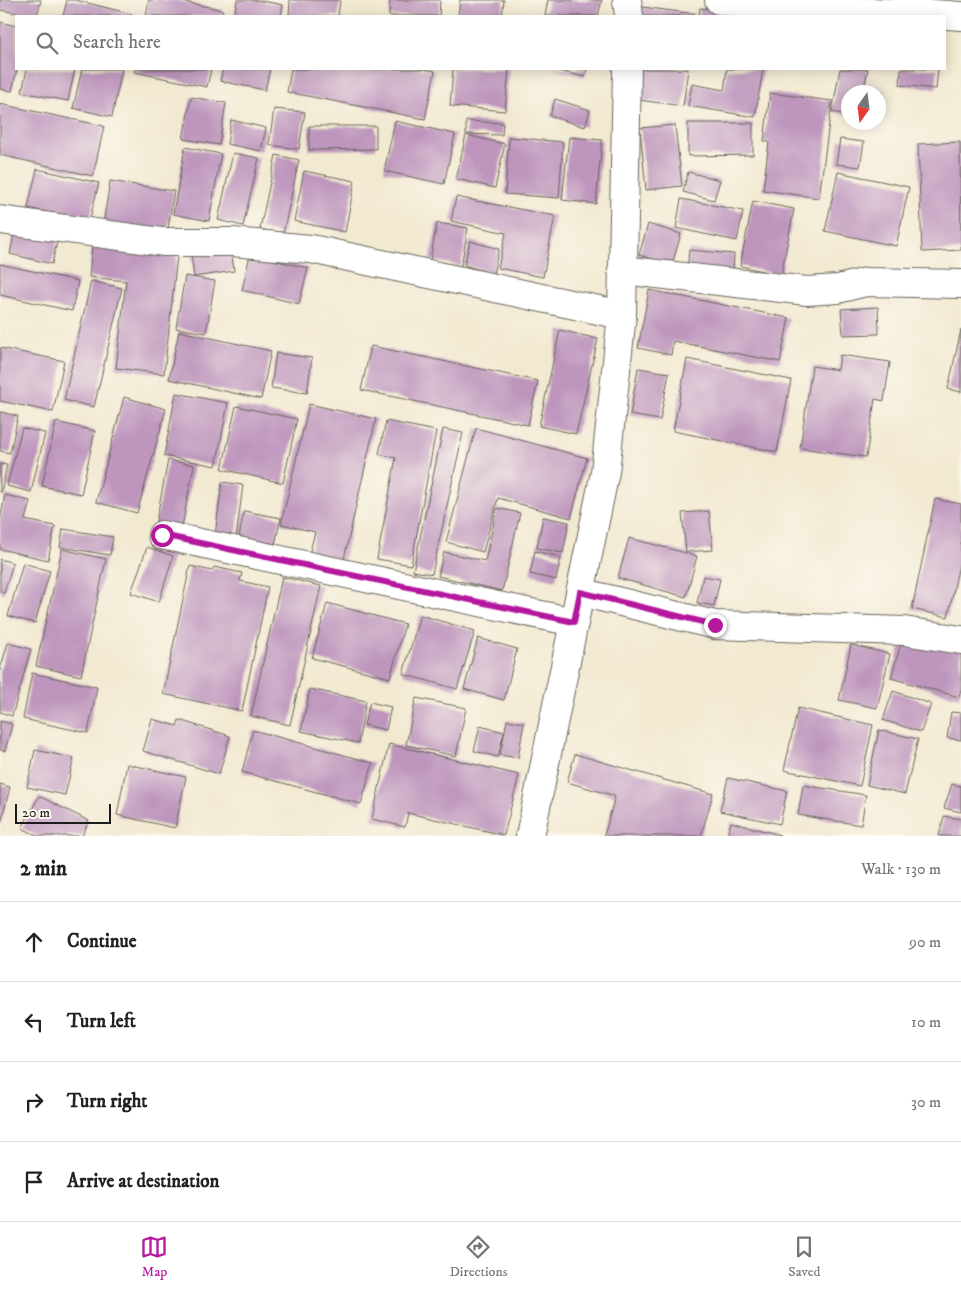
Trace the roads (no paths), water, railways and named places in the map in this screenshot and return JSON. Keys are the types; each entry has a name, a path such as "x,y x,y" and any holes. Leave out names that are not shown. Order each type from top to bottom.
{"street":[{"path":"627,0 629,15"},
{"path":"719,0 788,11 824,6 961,16"},
{"path":"530,836 605,472 622,315 627,70"},
{"path":"0,220 163,242 232,242 311,249 622,315"},
{"path":"622,270 807,291 838,289 866,282 961,284"},
{"path":"162,535 574,622"},
{"path":"580,592 715,625 904,631 961,640"}]}
